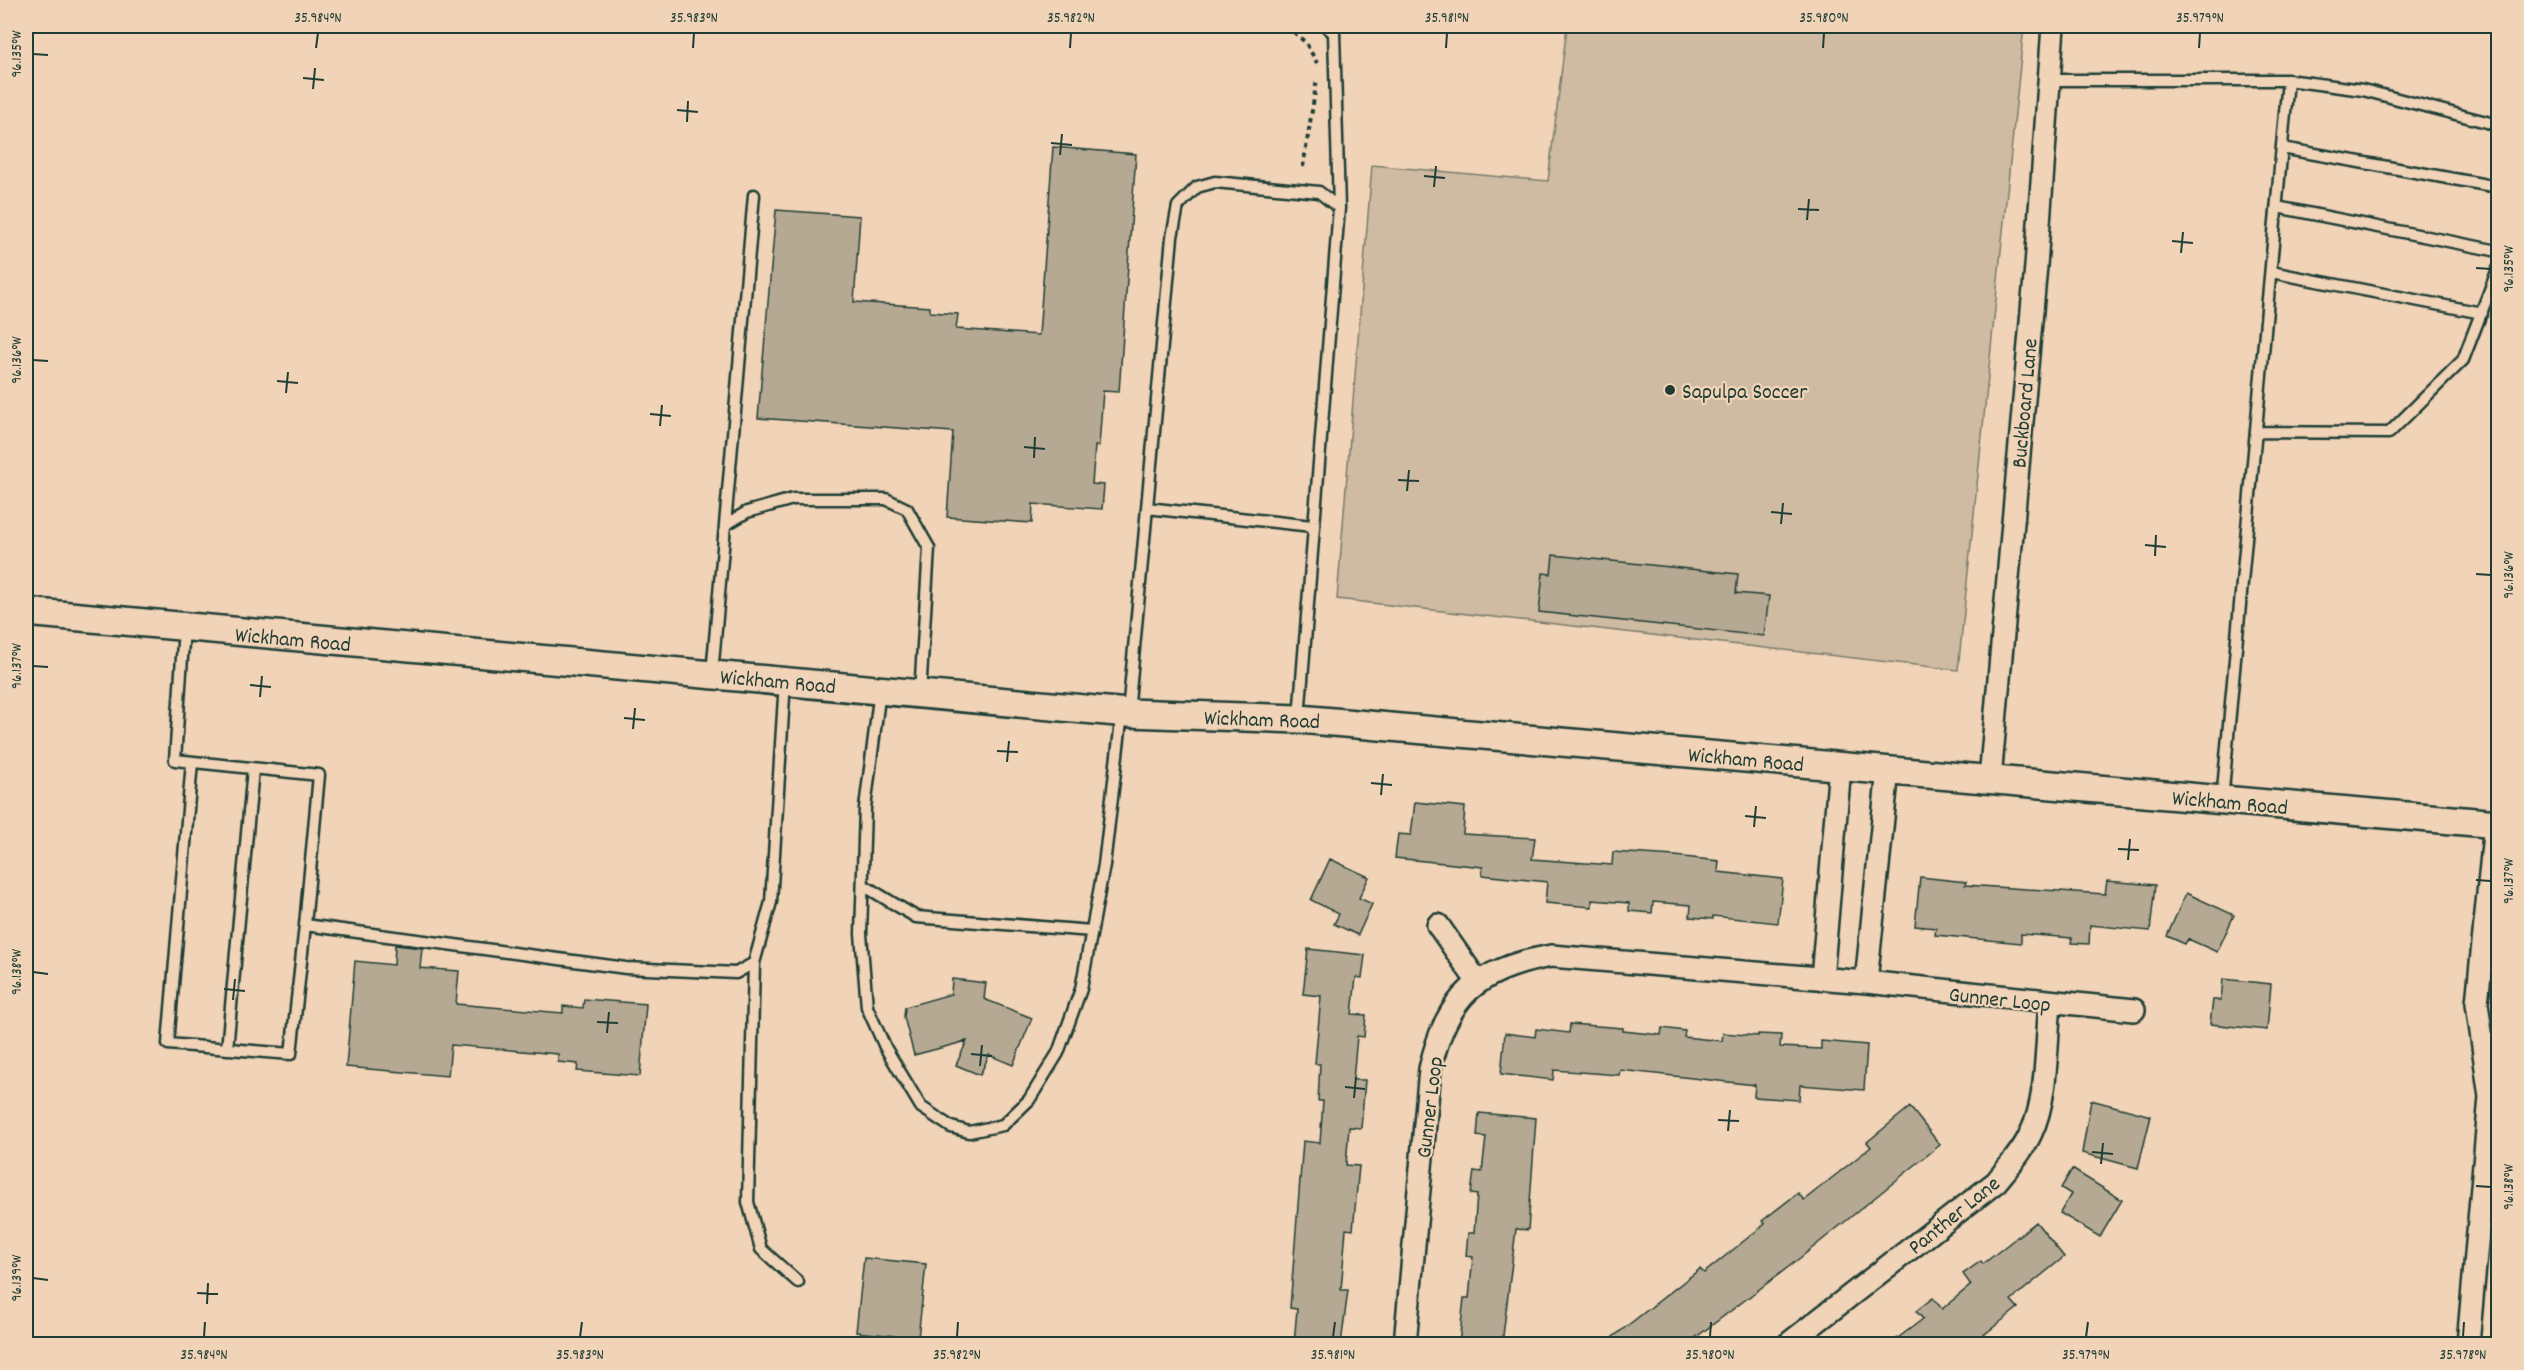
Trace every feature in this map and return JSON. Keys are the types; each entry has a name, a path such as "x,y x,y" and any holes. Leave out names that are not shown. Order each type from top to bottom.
{"street":[{"name":"Buckboard Lane","path":"1990,779 2036,266 2053,26"},
{"name":"Wickham Road","path":"26,612 1125,713 1299,718 2497,824"},
{"path":"1822,979 1839,766"},
{"path":"1866,982 1888,770"},
{"path":"2468,1344 2490,1097 2477,1003 2497,824"},
{"path":"1438,925 1477,981"},
{"name":"Gunner Loop","path":"1405,1344 1430,1069 1436,1040 1447,1018 1477,981 1518,962 1551,956 1866,982 2050,1004 2134,1010"},
{"name":"Panther Lane","path":"1788,1344 1996,1182 2018,1156 2032,1131 2040,1101 2050,1004"},
{"path":"2490,1097 2499,1073"}],"lane":[{"path":"1299,718 1312,526 1339,208 1334,33 1326,26"},
{"path":"2049,80 2289,80 2363,90 2499,125"},
{"path":"2222,801 2289,80"},
{"path":"2282,148 2499,187"},
{"path":"880,690 865,808 861,934 867,1007 885,1047 921,1107 951,1126 969,1132 1003,1125 1029,1100 1058,1053 1081,989 1104,865 1125,713 1172,237 1178,206 1197,187 1215,182 1319,192 1339,208"},
{"path":"712,674 754,195"},
{"path":"2277,207 2499,251"},
{"path":"2256,432 2389,433 2463,360 2499,269"},
{"path":"2271,272 2482,313"},
{"path":"725,525 747,512 793,499 886,499 907,509 929,548 920,694"},
{"path":"1147,508 1312,526"},
{"path":"184,628 175,760 319,775 291,1054 168,1044 192,762"},
{"path":"785,681 771,902 754,963 748,1202 761,1250 798,1282"},
{"path":"227,1049 253,769"},
{"path":"863,885 916,917 1092,931"},
{"path":"305,925 626,968 736,973 754,963"}],"path":[{"path":"1287,26 1306,43 1319,67"},
{"path":"1303,167 1318,78"}],"shaded area":[{"name":"Sapulpa Soccer","path":"1567,26 2024,26 1958,670 1337,599 1372,165 1548,181"}],"building":[{"path":"1053,147 1136,154 1119,392 1103,391 1099,446 1095,446 1092,484 1104,485 1102,509 1033,504 1032,523 947,517 953,432 758,418 776,210 860,216 854,302 930,307 930,312 958,314 956,329 1039,335"},
{"path":"1553,555 1738,574 1736,593 1769,596 1764,636 1539,612 1543,573 1551,574"},
{"path":"1415,802 1465,807 1463,834 1535,838 1532,859 1612,865 1613,852 1675,856 1719,861 1718,872 1783,879 1778,923 1713,916 1713,919 1690,917 1691,905 1653,902 1652,913 1629,911 1629,903 1592,900 1592,907 1545,903 1547,882 1482,875 1483,867 1395,858 1398,834 1411,835"},
{"path":"1330,859 1369,877 1359,898 1372,904 1358,935 1334,924 1339,914 1311,900"},
{"path":"1920,877 1966,882 1965,885 2105,894 2107,881 2155,885 2150,931 2090,925 2089,944 2071,943 2072,938 2021,934 2021,943 1935,935 1936,928 1915,926"},
{"path":"2186,893 2234,915 2217,952 2188,939 2185,944 2167,936"},
{"path":"395,945 422,948 420,968 459,971 456,1004 563,1013 563,1006 583,1008 584,999 646,1004 640,1076 577,1071 578,1064 558,1062 558,1054 451,1045 448,1076 346,1067 355,961 394,965"},
{"path":"1308,949 1365,955 1362,978 1356,977 1352,1014 1366,1015 1364,1037 1357,1036 1353,1080 1365,1080 1361,1128 1349,1127 1346,1165 1359,1166 1353,1230 1346,1229 1341,1290 1348,1290 1341,1344 1294,1344 1297,1309 1290,1308 1303,1141 1320,1143 1323,1101 1318,1101 1320,1064 1315,1064 1321,996 1303,994"},
{"path":"952,979 986,983 984,999 1032,1018 1013,1065 989,1055 980,1075 956,1065 967,1041 914,1055 904,1017 905,1007 951,994"},
{"path":"2223,979 2271,984 2267,1030 2210,1024 2213,1000 2221,1000"},
{"path":"1570,1024 1623,1028 1623,1031 1661,1035 1662,1028 1685,1031 1684,1037 1722,1041 1723,1033 1781,1035 1780,1047 1821,1049 1821,1041 1867,1045 1864,1090 1800,1085 1799,1100 1754,1097 1755,1085 1620,1070 1619,1075 1554,1070 1553,1080 1501,1074 1505,1033 1535,1037 1536,1029 1569,1033"},
{"path":"2091,1100 2151,1116 2138,1168 2082,1153"},
{"path":"1910,1107 1940,1145 1795,1262 1687,1344 1604,1344 1700,1269 1704,1273 1765,1224 1762,1221 1798,1193 1804,1200 1871,1147 1867,1142"},
{"path":"1479,1113 1536,1118 1528,1230 1516,1229 1502,1344 1459,1344 1464,1298 1469,1298 1473,1257 1466,1256 1468,1233 1474,1233 1477,1195 1471,1194 1474,1171 1482,1172 1486,1137 1477,1136"},
{"path":"2072,1169 2122,1200 2100,1237 2060,1213 2071,1194 2061,1188"},
{"path":"2036,1222 2064,1257 2011,1300 2018,1308 1972,1344 1890,1344 1923,1319 1916,1311 1933,1298 1942,1309 1971,1285 1963,1274 1981,1261 1983,1264"},
{"path":"864,1258 926,1264 918,1338 856,1332"}],"place":[{"name":"Sapulpa Soccer","path":"1670,390"}]}
